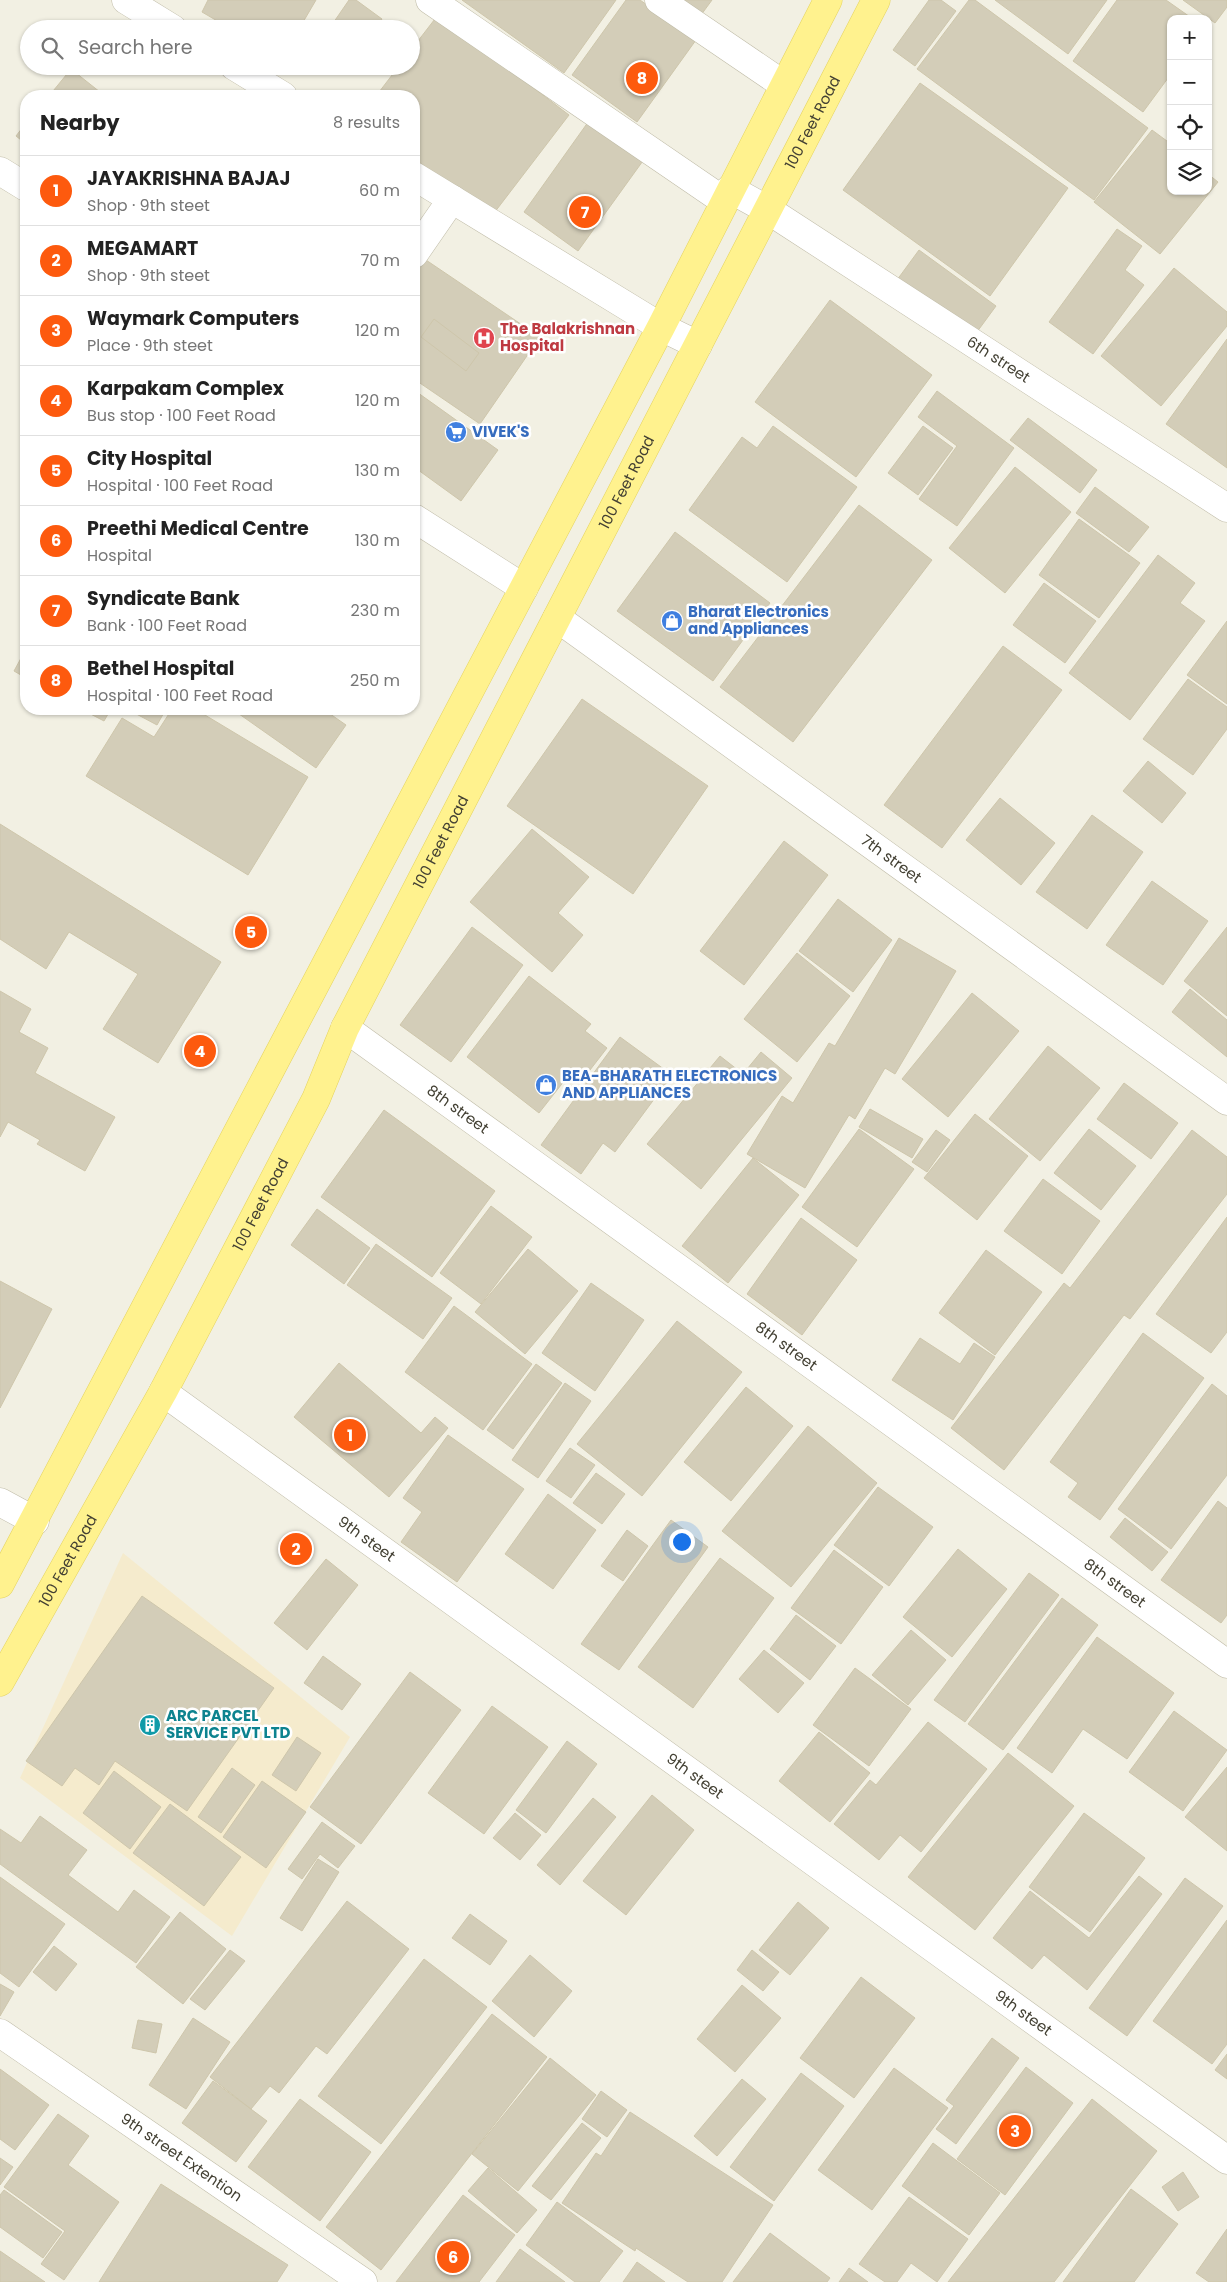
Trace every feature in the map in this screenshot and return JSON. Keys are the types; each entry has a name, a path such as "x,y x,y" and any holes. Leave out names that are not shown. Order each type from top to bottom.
{"main road":[{"path":"0,1584 35,1521 661,327 828,0"},
{"name":"100 Feet Road","path":"0,1682 163,1392 316,1099 344,1028 876,0"}],"street":[{"path":"126,0 158,20"},
{"name":"6th street","path":"430,0 727,195 768,210 1227,508"},
{"path":"658,0 784,86"},
{"path":"249,75 273,90"},
{"path":"0,171 20,183"},
{"path":"420,180 661,327 698,345"},
{"path":"420,245 452,199"},
{"path":"420,522 524,588"},
{"name":"7th street","path":"556,618 1227,1101"},
{"name":"8th street","path":"344,1028 1227,1664"},
{"name":"9th steet","path":"163,1392 1227,2160"},
{"path":"0,1502 35,1521"},
{"name":"9th street Extention","path":"0,2033 363,2282"}],"shaded area":[{"name":"ARC PARCEL SERVICE PVT LTD","path":"123,1553 350,1737 232,1936 20,1778"}],"building":[{"path":"208,0 316,0 304,20 216,20 202,12"},
{"path":"349,0 356,0 382,19 381,20 335,20"},
{"path":"462,0 616,0 564,73"},
{"path":"626,0 640,0 696,40 637,122 572,75"},
{"path":"682,0 712,0 701,15"},
{"path":"929,0 941,0 956,11 915,66 893,50"},
{"path":"969,0 975,0 1148,128 1094,200 917,69"},
{"path":"995,0 1107,0 1068,54"},
{"path":"1117,0 1166,0 1187,15 1167,15 1167,79 1143,112 1073,61"},
{"path":"1183,0 1227,0 1227,7 1215,23 1212,21 1212,15 1204,15"},
{"path":"438,15 569,115 491,217 420,163 420,90 381,90 392,75 420,75 420,38"},
{"path":"66,75 79,75 97,90 54,90"},
{"path":"920,83 1068,188 990,296 843,190"},
{"path":"591,118 645,158 578,251 524,212"},
{"path":"1152,130 1167,141 1167,195 1208,195 1160,254 1094,202"},
{"path":"20,131 20,139 16,136"},
{"path":"1212,177 1218,182 1212,189"},
{"path":"1117,229 1142,246 1125,270 1144,285 1093,354 1049,322"},
{"path":"919,250 996,306 974,336 897,280"},
{"path":"423,258 540,337 480,424 420,383 420,262"},
{"path":"1174,268 1227,312 1227,326 1161,406 1101,356"},
{"path":"830,300 932,375 856,477 755,402"},
{"path":"434,319 479,353 466,371 421,337"},
{"path":"1227,339 1227,468 1166,424"},
{"path":"937,391 1014,448 957,526 919,499 957,446 918,417"},
{"path":"420,394 498,450 461,501 420,471"},
{"path":"1028,418 1097,470 1080,493 1010,440"},
{"path":"773,426 857,487 787,582 689,510 742,437 757,448"},
{"path":"923,426 953,448 918,495 888,473"},
{"path":"1015,467 1071,512 1005,593 949,548"},
{"path":"1095,487 1149,527 1129,552 1076,513"},
{"path":"859,505 932,560 793,742 720,687"},
{"path":"1079,519 1140,563 1099,618 1039,575"},
{"path":"675,532 770,603 713,681 617,611"},
{"path":"1158,555 1195,583 1180,603 1205,621 1130,720 1069,673"},
{"path":"1044,583 1096,621 1065,663 1013,625"},
{"path":"1227,621 1227,704 1187,675"},
{"path":"1003,646 1062,690 942,848 884,805"},
{"path":"20,660 20,674 14,671"},
{"path":"1188,679 1227,707 1227,729 1193,775 1143,739"},
{"path":"582,699 708,786 633,894 507,806"},
{"path":"92,715 108,715 104,721"},
{"path":"138,715 163,715 157,725"},
{"path":"168,715 205,715 308,777 248,875 86,776 122,718 154,737"},
{"path":"241,715 332,715 346,725 316,768"},
{"path":"1148,761 1186,793 1162,823 1123,791"},
{"path":"1000,798 1055,843 1021,885 966,840"},
{"path":"1092,815 1143,852 1087,929 1036,892"},
{"path":"0,824 221,962 158,1063 103,1029 138,974 69,932 46,969 0,939"},
{"path":"532,829 589,877 558,913 583,935 552,972 470,902"},
{"path":"784,841 828,875 744,985 700,951"},
{"path":"1152,881 1208,921 1163,985 1106,945"},
{"path":"838,899 892,940 853,992 799,951"},
{"path":"472,927 523,965 451,1062 400,1025"},
{"path":"1227,927 1227,1016 1184,981"},
{"path":"899,938 956,971 895,1074 885,1068 855,1119 849,1115 805,1188 747,1154 782,1096 793,1103 829,1043 835,1046"},
{"path":"797,953 850,996 797,1062 744,1019"},
{"path":"529,976 591,1024 585,1031 607,1048 583,1079 572,1071 539,1113 467,1057"},
{"path":"1190,989 1227,1020 1227,1057 1172,1012"},
{"path":"0,991 31,1009 19,1032 48,1048 35,1073 115,1117 85,1171 37,1144 40,1140 8,1122 0,1137"},
{"path":"972,993 1019,1031 948,1117 902,1079"},
{"path":"620,1037 672,1075 615,1152 603,1143 581,1174 541,1145"},
{"path":"1048,1046 1100,1088 1040,1161 989,1119"},
{"path":"761,1052 792,1078 701,1189 647,1144 720,1056 743,1074"},
{"path":"1124,1083 1178,1123 1151,1159 1097,1119"},
{"path":"870,1109 923,1139 912,1158 859,1127"},
{"path":"384,1110 495,1191 432,1277 321,1197"},
{"path":"975,1114 1028,1156 977,1220 924,1178"},
{"path":"859,1129 914,1169 857,1247 802,1207"},
{"path":"1089,1129 1136,1166 1101,1210 1054,1173"},
{"path":"936,1130 950,1140 927,1172 912,1162"},
{"path":"1192,1130 1227,1157 1227,1194 1130,1319 1124,1315 1004,1470 951,1428 1064,1283 1070,1288"},
{"path":"753,1158 799,1195 728,1283 682,1246"},
{"path":"1043,1179 1100,1221 1062,1274 1004,1231"},
{"path":"491,1206 532,1237 481,1304 440,1273"},
{"path":"317,1209 370,1248 344,1284 291,1245"},
{"path":"1227,1217 1227,1332 1211,1353 1156,1314"},
{"path":"801,1218 857,1260 802,1335 747,1294"},
{"path":"376,1244 452,1298 423,1339 347,1285"},
{"path":"528,1249 578,1291 525,1354 475,1312"},
{"path":"986,1250 1042,1292 995,1355 939,1313"},
{"path":"0,1281 52,1309 0,1408"},
{"path":"591,1283 644,1320 595,1391 542,1353"},
{"path":"454,1306 532,1364 483,1430 405,1372"},
{"path":"677,1321 742,1372 642,1496 577,1444"},
{"path":"1143,1333 1204,1378 1100,1520 1068,1497 1078,1483 1050,1462"},
{"path":"920,1338 960,1364 974,1343 995,1357 953,1420 892,1380"},
{"path":"339,1363 421,1433 435,1417 448,1428 389,1497 294,1417"},
{"path":"536,1364 562,1383 513,1449 487,1430"},
{"path":"565,1383 591,1401 538,1478 512,1460"},
{"path":"1212,1384 1227,1396 1227,1475 1171,1549 1118,1509"},
{"path":"746,1387 793,1426 731,1501 684,1462"},
{"path":"808,1426 877,1483 791,1587 722,1531"},
{"path":"448,1435 524,1489 457,1582 401,1542 422,1512 403,1498"},
{"path":"570,1448 595,1465 571,1498 546,1481"},
{"path":"596,1473 625,1494 602,1524 573,1503"},
{"path":"878,1487 933,1527 889,1586 834,1545"},
{"path":"548,1494 596,1530 553,1589 505,1554"},
{"path":"1218,1501 1227,1508 1227,1615 1221,1623 1161,1580"},
{"path":"1125,1518 1168,1552 1152,1571 1110,1537"},
{"path":"671,1520 708,1547 619,1670 581,1644"},
{"path":"627,1530 648,1546 623,1581 601,1566"},
{"path":"958,1549 1007,1589 952,1657 903,1617"},
{"path":"834,1550 883,1587 841,1644 791,1608"},
{"path":"720,1558 774,1598 693,1708 638,1667"},
{"path":"326,1559 358,1585 307,1650 274,1623"},
{"path":"1029,1573 1059,1595 965,1722 934,1700"},
{"name":"ARC PARCEL SERVICE PVT LTD","path":"142,1596 274,1688 187,1811 115,1761 99,1785 75,1768 62,1786 26,1761"},
{"path":"1062,1598 1098,1625 1003,1750 968,1724"},
{"path":"796,1615 836,1646 810,1680 770,1649"},
{"path":"911,1630 946,1660 908,1705 872,1675"},
{"path":"1097,1637 1174,1693 1127,1759 1083,1729 1052,1773 1017,1748"},
{"path":"764,1650 804,1683 778,1713 739,1679"},
{"path":"323,1656 361,1684 342,1710 304,1683"},
{"path":"855,1668 911,1709 869,1766 813,1725"},
{"path":"410,1672 461,1710 361,1844 310,1807"},
{"path":"492,1706 548,1747 484,1834 428,1793"},
{"path":"1174,1711 1227,1750 1183,1811 1129,1772"},
{"path":"928,1722 987,1769 921,1852 900,1835 879,1860 834,1824 870,1780 876,1785"},
{"path":"819,1732 870,1773 830,1822 779,1781"},
{"path":"297,1737 321,1753 296,1791 272,1775"},
{"path":"567,1741 597,1764 546,1833 516,1810"},
{"path":"1008,1753 1074,1806 975,1930 908,1877"},
{"path":"1227,1767 1227,1851 1185,1817"},
{"path":"232,1768 255,1785 221,1833 198,1817"},
{"path":"114,1771 161,1807 130,1849 83,1813"},
{"path":"262,1781 306,1812 266,1868 223,1837"},
{"path":"652,1795 694,1830 626,1915 583,1881"},
{"path":"593,1798 616,1817 560,1885 537,1865"},
{"path":"170,1804 241,1857 204,1906 133,1853"},
{"path":"515,1813 541,1835 520,1860 493,1838"},
{"path":"1084,1813 1145,1858 1090,1932 1029,1887"},
{"path":"40,1816 87,1850 68,1875 118,1912 134,1890 170,1917 136,1963 0,1864 0,1829 21,1843"},
{"path":"322,1822 355,1846 338,1868 320,1854 302,1879 288,1869"},
{"path":"318,1859 339,1872 302,1931 280,1918"},
{"path":"1139,1876 1162,1894 1087,1990 1044,1955 1032,1969 993,1938 1030,1891 1089,1938"},
{"path":"0,1877 65,1924 19,1987 0,1973"},
{"path":"1185,1878 1223,1906 1127,2036 1089,2008"},
{"path":"347,1901 409,1949 327,2054 316,2046 279,2093 270,2086 251,2109 210,2077"},
{"path":"798,1902 829,1928 790,1975 759,1950"},
{"path":"180,1912 226,1949 183,2004 136,1967"},
{"path":"470,1914 507,1941 490,1965 452,1938"},
{"path":"1227,1920 1227,2044 1212,2064 1153,2021"},
{"path":"54,1946 77,1964 56,1991 33,1972"},
{"path":"230,1950 245,1961 205,2010 190,1999"},
{"path":"752,1950 779,1972 763,1991 737,1970"},
{"path":"530,1955 572,1991 534,2037 492,2001"},
{"path":"424,1959 487,2007 381,2144 318,2096"},
{"path":"861,1977 915,2018 854,2098 800,2058"},
{"path":"0,1984 14,1992 0,2016"},
{"path":"742,1985 781,2018 735,2072 697,2039"},
{"path":"492,2014 547,2057 381,2270 326,2227"},
{"path":"193,2018 230,2042 186,2109 149,2085"},
{"path":"138,2020 162,2024 156,2053 132,2048"},
{"path":"992,2038 1019,2058 956,2144 936,2129 954,2106 946,2100"},
{"path":"1227,2054 1227,2079 1215,2070"},
{"path":"550,2058 596,2095 518,2191 472,2154"},
{"path":"1026,2067 1073,2103 1005,2195 957,2159"},
{"path":"894,2068 948,2108 872,2210 818,2170"},
{"path":"0,2069 49,2105 15,2150 0,2139"},
{"path":"801,2073 844,2106 774,2201 730,2167"},
{"path":"742,2079 766,2099 717,2156 694,2136"},
{"path":"213,2081 267,2121 236,2162 182,2123"},
{"path":"601,2091 627,2110 607,2137 582,2119"},
{"path":"300,2099 371,2152 320,2221 248,2167"},
{"path":"1092,2099 1157,2151 1054,2282 948,2282"},
{"path":"630,2112 773,2205 722,2282 688,2282 636,2248 635,2251 562,2203 596,2153 601,2156"},
{"path":"58,2114 89,2136 68,2165 119,2202 64,2280 41,2264 65,2231 4,2187"},
{"path":"582,2123 601,2138 551,2200 532,2186"},
{"path":"933,2143 1000,2193 969,2235 902,2186"},
{"path":"0,2158 13,2167 0,2185"},
{"path":"488,2168 537,2210 517,2233 468,2191"},
{"path":"1183,2172 1199,2197 1178,2211 1162,2187"},
{"path":"161,2184 288,2265 277,2282 99,2282"},
{"path":"1131,2189 1178,2224 1134,2282 1063,2282"},
{"path":"4,2190 62,2232 43,2258 0,2227 0,2195"},
{"path":"463,2195 515,2235 479,2282 396,2282"},
{"path":"909,2197 968,2239 937,2282 911,2263 897,2282 885,2282 859,2264"},
{"path":"557,2202 623,2251 599,2282 575,2282 526,2245"},
{"path":"1227,2229 1227,2282 1209,2282 1196,2273"},
{"path":"770,2233 830,2278 827,2282 733,2282"},
{"path":"520,2249 565,2282 496,2282"},
{"path":"0,2251 45,2282 0,2282"},
{"path":"637,2262 665,2282 623,2282"},
{"path":"849,2268 868,2282 839,2282"}],"place":[{"name":"Bethel Hospital","path":"642,78"},
{"name":"Syndicate Bank","path":"585,212"},
{"name":"The Balakrishnan Hospital","path":"484,338"},
{"name":"VIVEK'S","path":"456,432"},
{"name":"Bharat Electronics and Appliances","path":"672,621"},
{"name":"City Hospital","path":"251,932"},
{"name":"Karpakam Complex","path":"200,1051"},
{"name":"BEA-BHARATH ELECTRONICS AND APPLIANCES","path":"546,1085"},
{"name":"JAYAKRISHNA BAJAJ","path":"350,1435"},
{"name":"MEGAMART","path":"296,1549"},
{"name":"ARC PARCEL SERVICE PVT LTD","path":"150,1725"},
{"name":"Waymark Computers","path":"1015,2131"},
{"name":"Preethi Medical Centre","path":"453,2257"}]}
